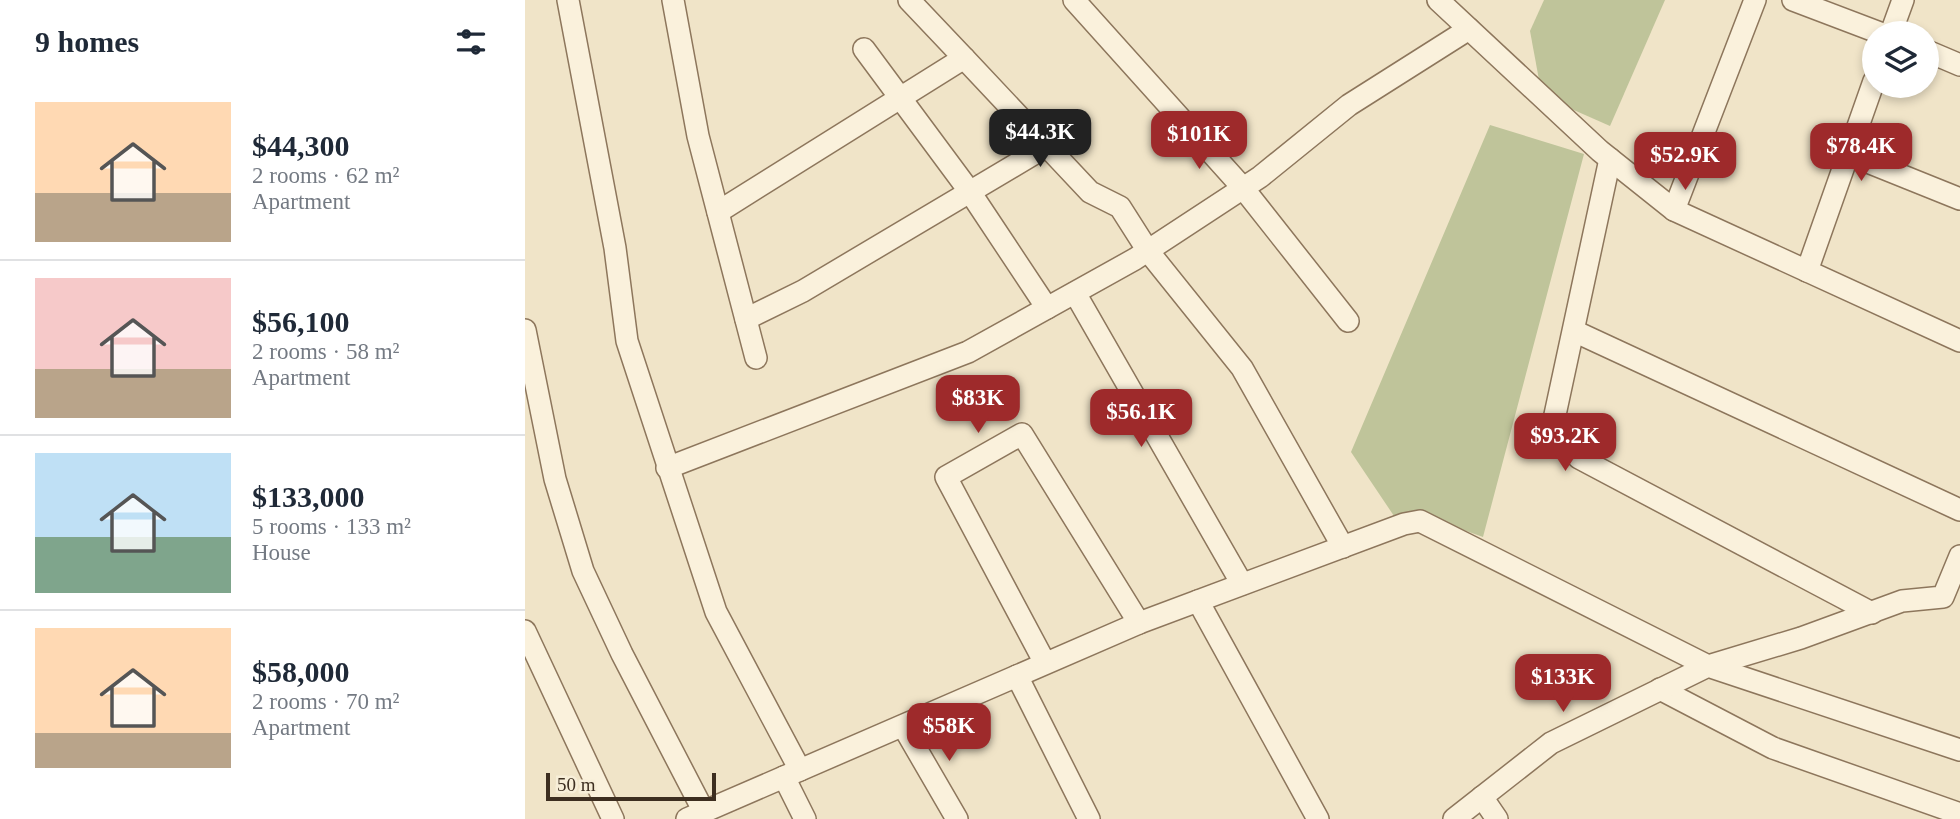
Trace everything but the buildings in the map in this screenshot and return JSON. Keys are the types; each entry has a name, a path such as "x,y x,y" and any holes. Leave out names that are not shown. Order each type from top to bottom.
{"street":[{"path":"568,0 615,248 627,341 716,612 792,774 805,819"},
{"path":"909,0 1090,192 1120,207 1148,251 1242,368 1343,547"},
{"path":"1074,0 1243,188 1348,321"},
{"path":"1438,0 1609,159 1674,210 1960,341"},
{"path":"1674,210 1755,0"},
{"path":"1793,0 1862,26"},
{"path":"1895,21 1903,0"},
{"path":"676,1 698,136 757,358"},
{"path":"667,468 968,352 1148,251 1243,188 1349,105 1469,29"},
{"path":"864,49 970,192 1047,308"},
{"path":"1939,56 1960,65"},
{"path":"718,212 964,58"},
{"path":"1807,271 1868,98"},
{"path":"746,319 803,291 1047,146"},
{"path":"1848,154 1960,199"},
{"path":"1609,159 1553,424 1557,435 1579,458 1872,613"},
{"path":"1075,293 1242,584"},
{"path":"525,330 555,479 583,571 696,815 1139,623 1404,524 1420,522 1708,666 1960,750"},
{"path":"1574,331 1960,510"},
{"path":"1045,663 946,477 1022,434 1139,623"},
{"path":"1454,819 1551,743 1708,666 1801,638 1902,601 1943,597 1960,556"},
{"path":"1198,601 1318,819"},
{"path":"525,631 613,819"},
{"path":"1017,676 1089,819"},
{"path":"1660,690 1773,748 1960,814"},
{"path":"902,726 957,819"},
{"path":"1482,797 1497,819"}],"green space":[{"path":"1544,0 1665,0 1610,126 1542,96 1530,31"},
{"path":"1490,125 1584,154 1483,537 1422,515 1394,516 1351,452"}]}
